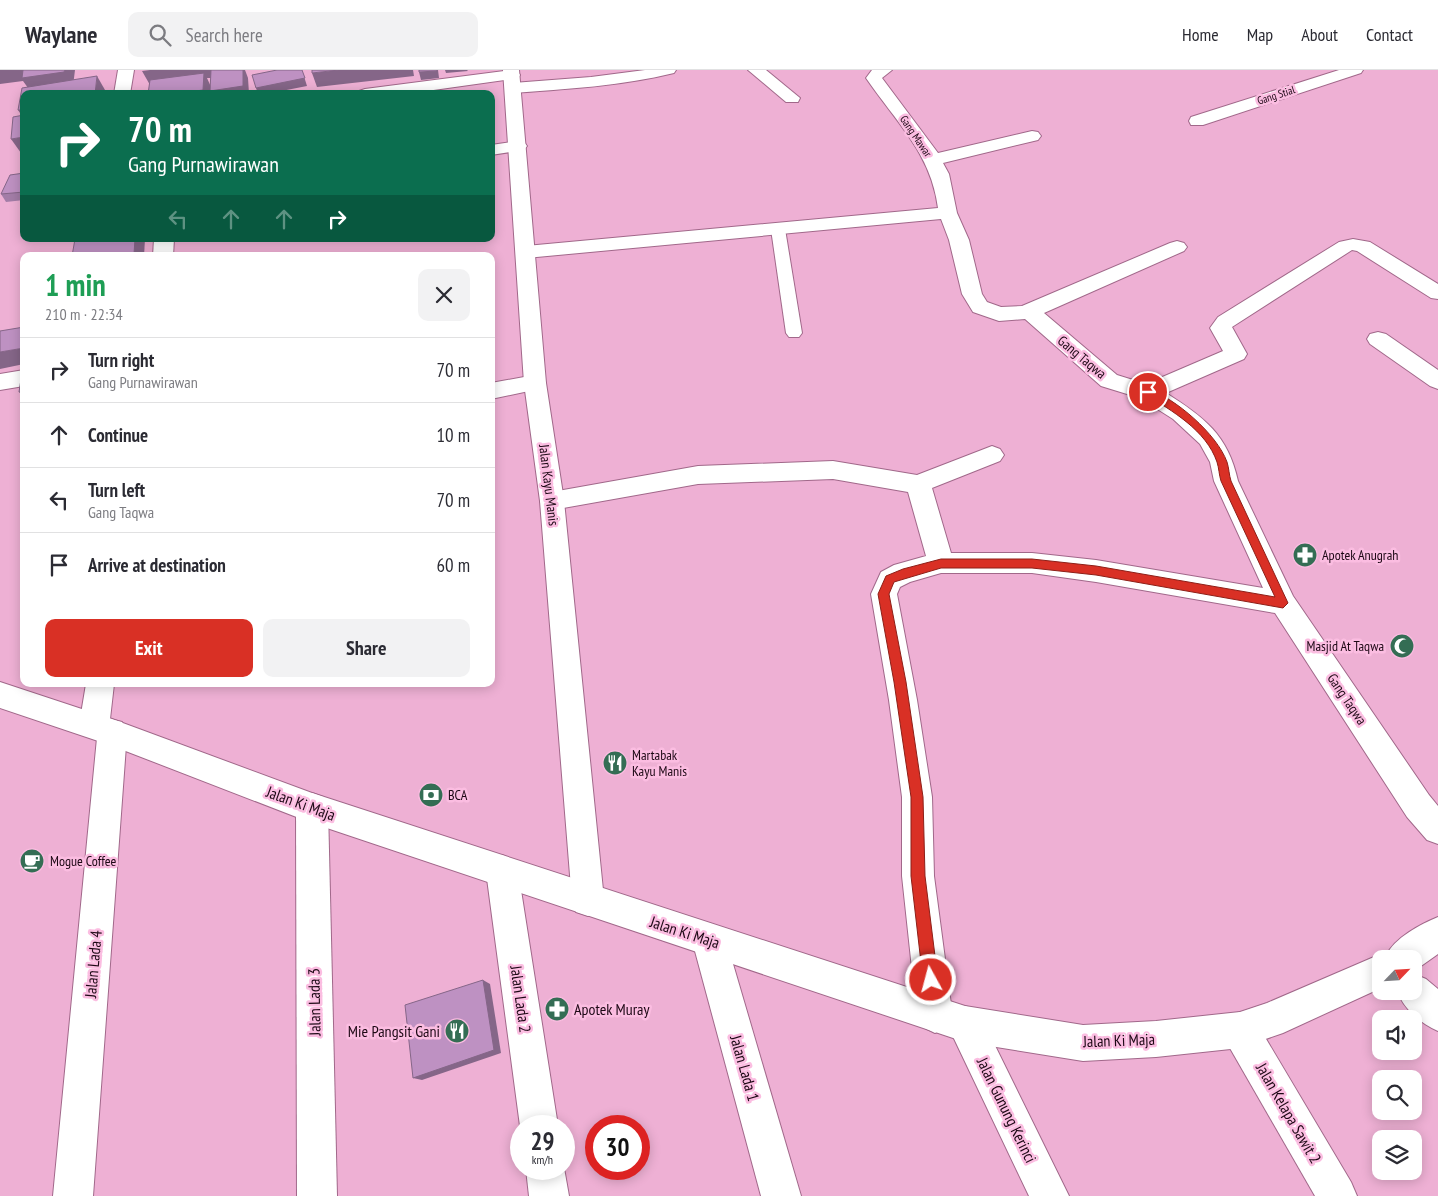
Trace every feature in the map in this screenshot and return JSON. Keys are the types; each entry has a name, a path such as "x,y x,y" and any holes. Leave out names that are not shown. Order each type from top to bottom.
{"street":[{"path":"123,90 126,70"},
{"path":"402,90 512,78 616,80 640,77 668,70"},
{"path":"756,70 792,98"},
{"name":"Gang Mawar","path":"884,70 876,74 874,78 927,148 944,190 948,214"},
{"name":"Gang Stial","path":"1197,121 1355,70"},
{"name":"Jalan Kayu Manis","path":"512,78 535,383 552,501 588,900"},
{"path":"933,160 1032,136"},
{"path":"495,149 518,146"},
{"path":"526,252 948,214 959,240 972,294 980,306 1000,314 1017,314 1029,311 1177,247"},
{"path":"1148,392 1236,354 1221,328 1224,322 1332,256 1343,246 1351,243 1362,246 1438,293"},
{"name":"Gang Taqwa","path":"1029,311 1109,381 1148,392 1181,413 1209,438 1222,462 1226,481 1283,603 1418,806 1438,829"},
{"path":"1378,338 1438,381"},
{"path":"0,382 20,379"},
{"path":"495,389 535,383"},
{"path":"552,501 698,475 834,470 918,484 992,456"},
{"path":"918,484 934,533 941,563"},
{"name":"Jalan Gunung Kerinci","path":"1049,1196 950,1020 918,876 917,797 900,682 884,594 890,580 903,574 941,563 1032,563 1087,570 1283,603"},
{"name":"Jalan Lada 4","path":"73,1196 103,729 100,687"},
{"name":"Jalan Ki Maja","path":"0,695 103,729 312,808 950,1020 1083,1043 1240,1030 1270,1020 1372,975"},
{"name":"Jalan Lada 3","path":"312,808 317,1196"},
{"name":"Jalan Lada 2","path":"502,871 537,1115"},
{"path":"1415,950 1438,934"},
{"name":"Jalan Lada 1","path":"709,940 781,1196"},
{"path":"1422,998 1438,1013"},
{"name":"Jalan Kelapa Sawit 2","path":"1240,1030 1337,1196"},
{"path":"547,1180 549,1196"}],"lane":[{"path":"778,229 794,333"}],"building":[{"path":"23,70 65,70 64,72 22,78"},
{"path":"211,70 243,70 243,86 210,90"},
{"path":"277,70 302,70 305,78 256,88 252,75"},
{"path":"312,70 339,70 312,73"},
{"path":"419,70 437,70 437,71 419,72"},
{"path":"204,73 203,90 149,90 150,80"},
{"path":"97,76 95,90 22,90 22,88"},
{"path":"20,116 20,138 11,139 13,117"},
{"path":"20,174 20,192 1,194 10,175"},
{"path":"74,242 135,242 134,252 73,252"},
{"path":"20,328 20,349 0,352 0,331"},
{"name":"Mie Pangsit Gani","path":"483,980 494,1050 413,1078 405,1005"}],"place":[{"name":"Apotek Anugrah","path":"1305,555"},
{"name":"Masjid At Taqwa","path":"1402,646"},
{"name":"Martabak Kayu Manis","path":"615,763"},
{"name":"BCA","path":"431,795"},
{"name":"Mogue Coffee","path":"32,861"},
{"name":"Apotek Muray","path":"557,1009"},
{"name":"Mie Pangsit Gani","path":"457,1031"}],"route":[{"path":"931,980 918,876 917,797 900,682 884,594 890,580 903,574 941,563 1032,563 1096,571 1283,603 1226,481 1222,462 1209,438 1181,413 1148,392"}]}
